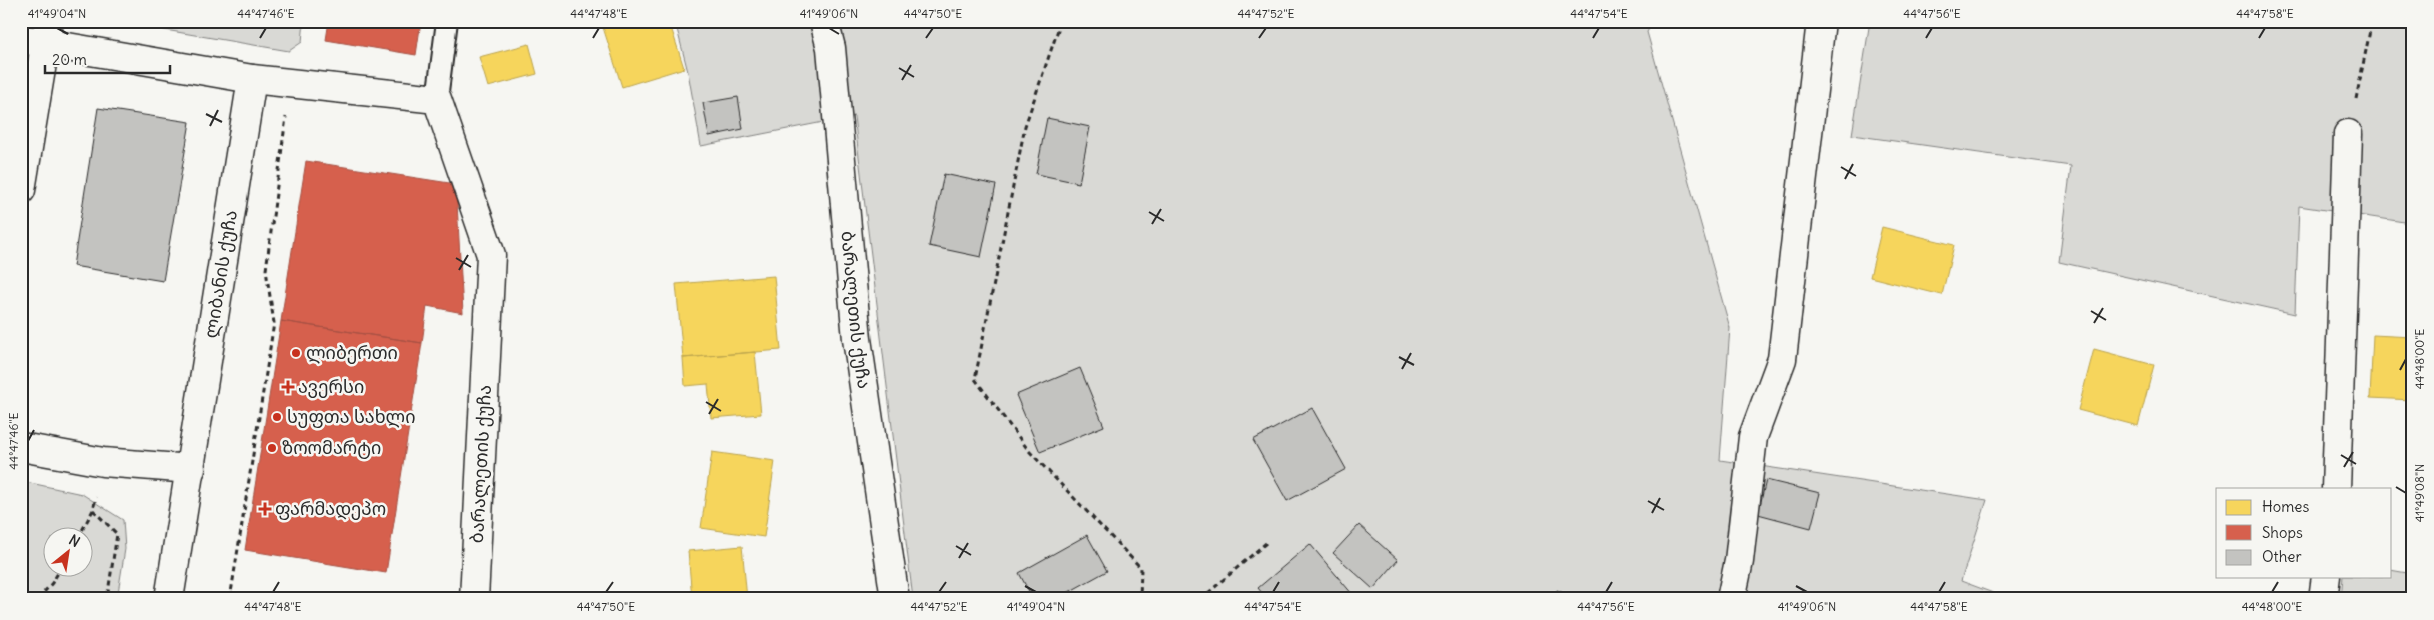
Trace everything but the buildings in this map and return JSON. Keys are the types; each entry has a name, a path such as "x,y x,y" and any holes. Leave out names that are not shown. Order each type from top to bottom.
{"street":[{"name":"ბარალეთის ქუჩა","path":"824,21 830,48 857,339 895,599"},
{"path":"1731,599 1739,561 1752,437 1782,359 1820,21"},
{"path":"21,190 39,34 252,79 437,99"},
{"name":"ლიბანის ქუჩა","path":"169,599 252,79"},
{"name":"ბარალეთის ქუჩა","path":"437,99 491,255 474,599"},
{"path":"2336,488 2348,134"},
{"path":"21,447 103,462 191,469"},
{"path":"2323,599 2326,578"}],"lane":[{"path":"437,99 447,21"}],"path":[{"path":"1061,21 1025,126 975,379 1029,451 1141,568 1140,599"},
{"path":"2023,21 2031,23"},
{"path":"2348,134 2372,21"},
{"path":"230,599 274,323 266,270 290,83"},
{"path":"83,528 93,510 103,462"},
{"path":"93,510 117,534 107,599"},
{"path":"1201,599 1266,543"},
{"path":"38,599 55,578"}],"shaded area":[{"path":"112,21 304,21 302,42 289,51"},
{"path":"675,21 1654,21 1647,32 1730,328 1720,460 1987,500 1961,581 2009,599 913,599 854,116 701,146 688,72"},
{"path":"1870,21 2413,21 2413,255 2404,222 2299,206 2295,314 2059,262 2071,166 1852,135"},
{"path":"21,481 82,494 123,520 125,549 117,599 21,599"},
{"path":"2392,570 2413,574 2413,599 2341,599 2343,578 2392,578"}],"place":[{"name":"ლიბერთი","path":"296,353"},
{"name":"ავერსი","path":"288,387"},
{"name":"სუფთა სახლი","path":"277,417"},
{"name":"ზოომარტი","path":"272,448"},
{"name":"ფარმადეპო","path":"265,509"}]}
